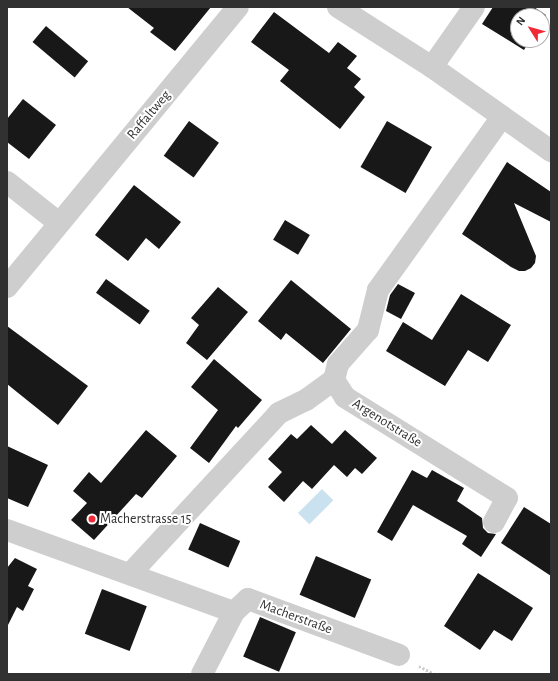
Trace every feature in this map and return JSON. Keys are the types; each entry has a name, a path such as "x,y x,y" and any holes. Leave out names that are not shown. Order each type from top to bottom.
{"street":[{"name":"Raffaltweg","path":"7,287 238,7"},
{"path":"338,7 432,67 551,151"},
{"path":"432,67 474,7"},
{"path":"130,574 279,413 306,400 334,380 338,364 368,330 378,290 502,117"},
{"path":"7,182 59,223"},
{"name":"Argenotstraße","path":"334,380 345,397 507,498 494,522"},
{"path":"7,530 234,612 202,674"},
{"name":"Macherstraße","path":"234,612 248,599 399,656"}],"water":[{"path":"322,489 333,500 309,524 298,513"}],"building":[{"path":"127,7 211,7 175,51 150,32 154,28"},
{"path":"493,7 536,8 510,8 510,41 482,24"},
{"path":"274,12 329,53 338,42 357,56 347,68 361,79 354,87 365,97 340,129 280,81 289,70 251,42"},
{"path":"46,26 88,61 75,77 33,42"},
{"path":"23,99 56,125 29,159 7,142 7,119"},
{"path":"189,121 219,143 194,178 164,156"},
{"path":"387,121 432,147 406,193 360,167"},
{"path":"507,162 551,192 551,222 514,203 536,256 535,263 531,268 525,271 519,271 511,267 462,234"},
{"path":"134,185 181,222 159,249 146,238 128,261 95,235"},
{"path":"285,220 310,235 298,255 273,240"},
{"path":"106,279 150,311 140,324 96,293"},
{"path":"291,280 351,329 323,363 286,333 281,340 258,321"},
{"path":"398,284 415,293 401,319 386,311 390,295"},
{"path":"218,287 248,312 207,360 186,343 199,325 191,318"},
{"path":"461,294 511,325 488,362 468,350 445,386 386,351 403,322 432,340"},
{"path":"7,326 88,386 58,425 7,384"},
{"path":"214,359 262,400 238,428 236,426 209,463 190,448 218,410 191,387"},
{"path":"311,425 332,444 345,430 377,458 362,474 355,468 347,477 334,465 312,489 303,481 284,502 268,487 282,472 268,459 291,434 297,439"},
{"path":"146,430 177,456 142,498 136,494 94,540 71,520 87,503 73,491 89,472 101,483"},
{"path":"7,446 48,465 28,507 7,498"},
{"path":"412,470 427,478 432,470 464,488 457,501 482,518 483,528 488,533 496,534 481,557 462,544 467,536 413,505 392,541 377,532"},
{"path":"524,507 551,524 551,576 501,543"},
{"path":"200,523 240,541 228,567 188,549"},
{"path":"316,556 371,579 355,618 300,595"},
{"path":"15,558 37,569 28,586 34,589 23,611 17,607 7,627 7,568"},
{"path":"478,573 533,608 512,641 494,630 480,650 444,626"},
{"path":"102,589 147,606 130,651 85,634"},
{"path":"260,617 296,632 279,672 243,657"}],"place":[{"name":"Macherstrasse 15","path":"92,519"}]}
